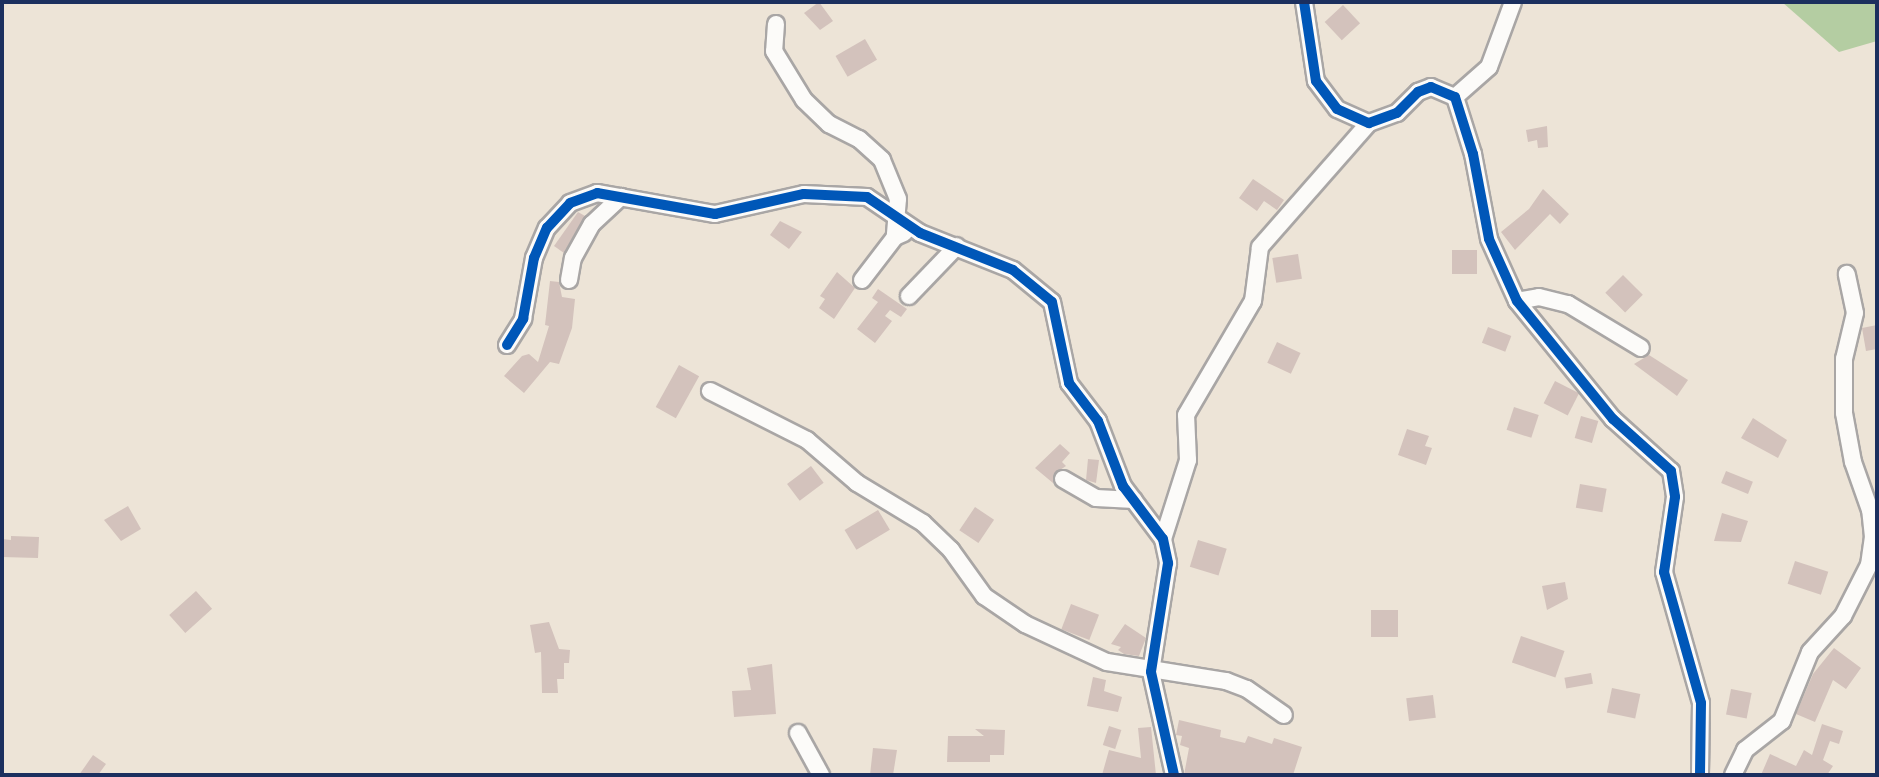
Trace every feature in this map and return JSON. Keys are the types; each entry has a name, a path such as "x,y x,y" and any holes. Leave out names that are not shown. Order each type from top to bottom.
{"street":[{"path":"1304,2 1316,81 1337,109 1369,123"},
{"path":"1455,97 1489,67 1513,2"},
{"path":"776,24 774,51 804,100 829,124 859,139 883,160 898,199 899,217 895,237 862,279"},
{"path":"1163,539 1188,460 1185,427 1190,403 1253,301 1260,247 1369,123 1397,113 1418,92 1431,87 1455,97 1473,154 1489,239 1517,301 1614,419 1671,471 1675,497 1664,572 1701,702 1700,775"},
{"path":"507,345 523,319 540,242 557,214 583,196 621,197 715,214 804,194 844,193 867,197 920,233 1013,270 1047,293 1055,312 1063,370 1098,421 1115,470 1163,539 1168,563 1151,672 1174,775"},
{"path":"569,280 573,258 592,224 609,203 621,197"},
{"path":"895,237 920,233"},
{"path":"909,296 957,246"},
{"path":"1733,775 1745,751 1782,721 1810,652 1843,616 1869,565 1873,537 1870,510 1853,463 1844,413 1844,359 1855,313 1847,274"},
{"path":"1517,301 1539,297 1567,304 1641,348"},
{"path":"710,391 807,440 857,483 923,523 951,550 984,596 1025,624 1107,662 1151,672 1226,681 1257,695 1284,715"},
{"path":"1063,479 1096,498 1135,500"},
{"path":"798,733 821,775"}],"green space":[{"path":"1782,2 1877,2 1877,41 1839,52"}],"building":[{"path":"819,2 833,21 820,30 804,13"},
{"path":"1343,5 1360,23 1342,40 1325,22"},
{"path":"865,39 877,60 848,77 836,56"},
{"path":"1547,126 1548,147 1538,148 1537,140 1528,142 1526,130"},
{"path":"1253,179 1284,200 1277,210 1264,201 1257,211 1239,198"},
{"path":"1543,189 1569,214 1560,224 1550,214 1515,250 1501,232 1529,209"},
{"path":"578,212 585,216 564,253 554,246"},
{"path":"780,221 802,232 789,249 770,235"},
{"path":"1452,250 1477,250 1477,274 1452,274"},
{"path":"1298,254 1302,279 1276,283 1272,258"},
{"path":"837,272 855,288 834,319 819,308 825,299 820,296"},
{"path":"1623,275 1643,295 1625,312 1605,293"},
{"path":"550,281 559,282 562,297 575,299 572,328 559,364 550,362 524,393 504,376 522,356 529,354 538,362 549,326 545,325"},
{"path":"878,289 907,309 901,317 890,310 885,316 892,321 875,343 857,329 878,302 872,298"},
{"path":"1877,325 1877,349 1866,351 1862,328"},
{"path":"1488,327 1511,336 1505,352 1482,343"},
{"path":"1277,342 1301,353 1291,374 1267,363"},
{"path":"1649,355 1688,380 1677,396 1634,364"},
{"path":"679,365 699,376 676,418 656,407"},
{"path":"1555,381 1579,393 1568,416 1544,403"},
{"path":"1514,407 1539,415 1531,438 1507,430"},
{"path":"1581,416 1598,421 1592,443 1575,438"},
{"path":"1753,418 1787,440 1778,458 1741,438"},
{"path":"1407,429 1429,436 1425,446 1432,448 1426,465 1398,455"},
{"path":"1060,444 1070,453 1062,462 1066,466 1054,474 1053,483 1035,468"},
{"path":"1088,459 1099,460 1096,483 1086,480"},
{"path":"811,466 824,483 800,501 787,484"},
{"path":"1726,471 1753,482 1748,494 1721,483"},
{"path":"1580,484 1607,489 1602,512 1576,508"},
{"path":"128,506 141,529 121,541 104,520"},
{"path":"975,507 994,520 978,543 959,530"},
{"path":"878,510 890,530 856,550 845,530"},
{"path":"1722,513 1748,521 1741,542 1714,541"},
{"path":"11,536 39,537 38,558 2,557 2,539 11,540"},
{"path":"1198,540 1227,549 1219,576 1190,567"},
{"path":"1795,561 1828,572 1821,595 1788,584"},
{"path":"1565,582 1568,599 1547,610 1542,586"},
{"path":"196,591 212,609 185,633 169,615"},
{"path":"1071,604 1099,615 1089,640 1061,629"},
{"path":"1371,610 1398,610 1398,637 1371,637"},
{"path":"549,622 559,649 570,650 569,663 564,663 564,679 557,679 558,693 542,693 541,652 535,653 530,625"},
{"path":"1125,624 1146,638 1139,656 1124,654 1118,650 1121,647 1111,644"},
{"path":"1521,636 1564,651 1555,677 1512,662"},
{"path":"1834,648 1861,668 1846,689 1833,680 1815,722 1796,714 1813,674"},
{"path":"772,664 776,714 734,717 732,691 751,690 747,668"},
{"path":"1591,673 1593,684 1566,689 1564,678"},
{"path":"1093,677 1106,680 1104,691 1122,697 1118,712 1087,706"},
{"path":"1612,688 1640,694 1635,718 1607,712"},
{"path":"1731,689 1752,693 1747,719 1726,715"},
{"path":"1433,695 1436,718 1409,721 1406,698"},
{"path":"1179,720 1221,730 1220,737 1245,743 1248,736 1272,744 1274,738 1302,747 1293,775 1184,775 1189,748 1180,745 1182,736 1176,735"},
{"path":"1822,724 1843,731 1839,744 1830,741 1823,760 1833,766 1827,775 1761,775 1770,754 1796,766 1804,750 1812,755"},
{"path":"1109,726 1121,730 1115,749 1103,745"},
{"path":"1151,727 1156,775 1102,775 1109,750 1141,758 1138,728"},
{"path":"975,729 1005,730 1004,755 990,755 990,762 947,762 948,736 984,736"},
{"path":"873,748 897,750 893,775 870,775"},
{"path":"93,755 106,764 98,775 79,775"}],"cycle path":[{"path":"1304,2 1316,81 1337,109 1369,123 1397,113 1418,92 1431,87 1455,97 1473,154 1489,239 1517,301 1613,419 1671,471 1675,497 1664,572 1701,703 1700,775"},
{"path":"507,345 523,319 534,258 547,228 570,203 597,193 715,214 804,194 867,197 920,233 1013,270 1052,302 1069,383 1098,421 1123,486 1163,539 1168,563 1151,672 1174,775"}]}
